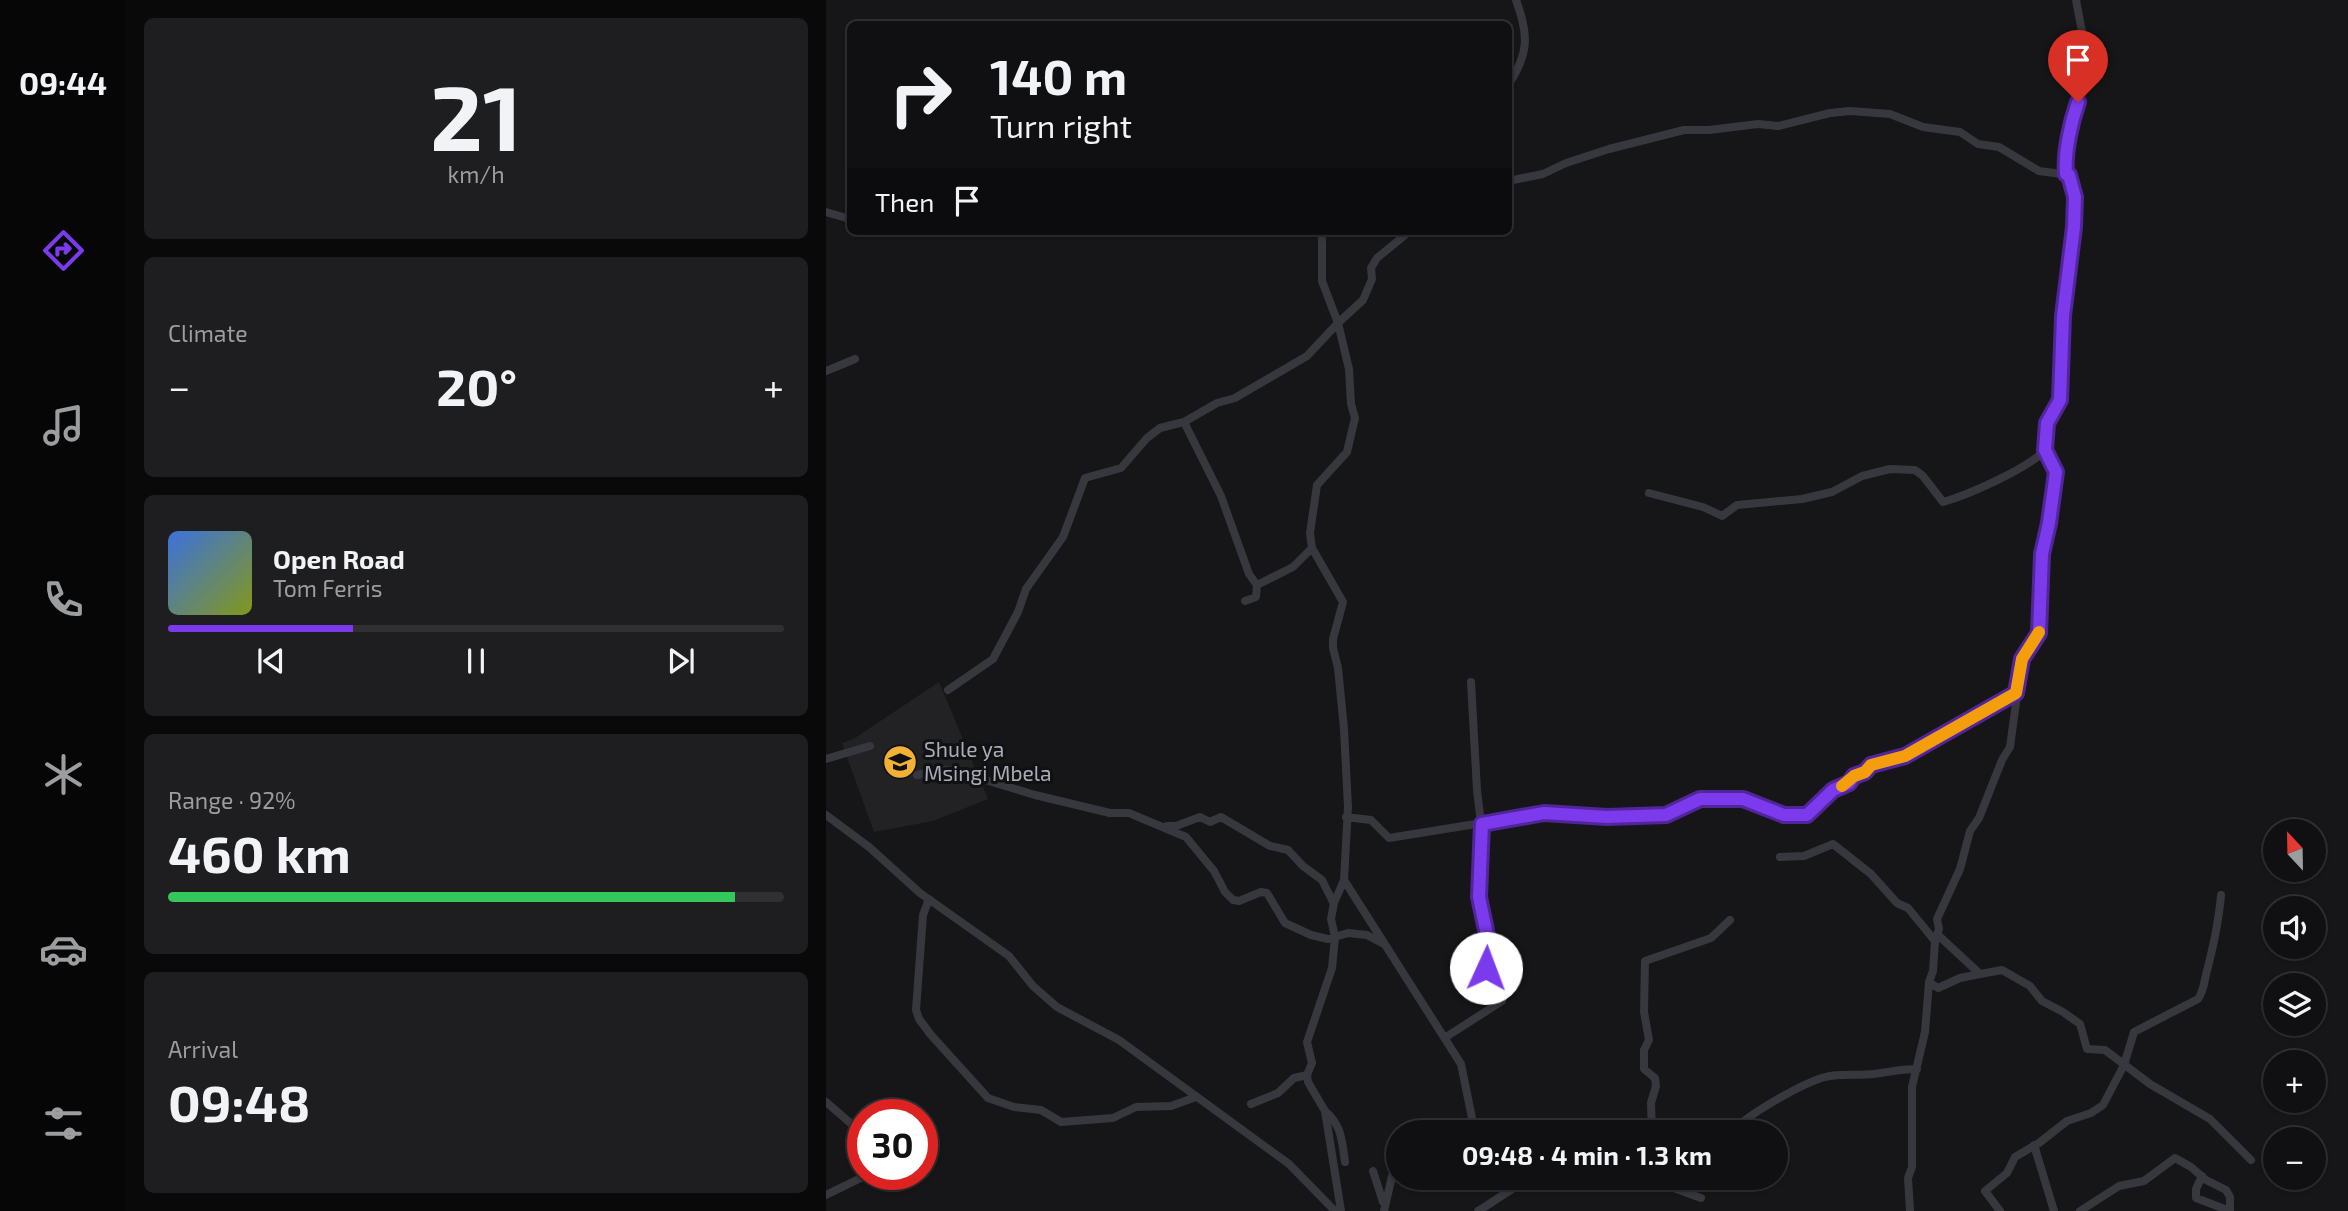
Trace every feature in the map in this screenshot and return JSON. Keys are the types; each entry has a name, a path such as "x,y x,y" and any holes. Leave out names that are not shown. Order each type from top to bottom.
{"street":[{"path":"1512,77 1526,49 1524,23 1516,0"},
{"path":"2066,174 2065,163 2072,119 2086,83 2084,37 2076,0"},
{"path":"1512,180 1543,174 1566,163 1609,149 1684,131 1758,124 1778,126 1830,113 1850,111 1890,114 1923,127 1960,132 1978,144 1999,147 2039,171 2069,175 2075,197 2074,227 2063,316 2060,400 2047,423 2045,450 2056,472 2042,554 2039,633 2022,659 2010,747 2002,760 1979,818 1970,831 1960,869 1937,919 1925,1032 1912,1087 1912,1167 1908,1178 1910,1211"},
{"path":"826,212 847,218"},
{"path":"1322,235 1322,281 1338,323 1349,369 1351,404 1355,418 1347,452 1317,485 1310,533 1312,548 1343,602 1333,648 1338,668 1344,729 1348,807 1344,880 1334,903 1331,919 1335,937 1332,968 1307,1042 1312,1063 1307,1075 1308,1082 1325,1111 1340,1130 1345,1162"},
{"path":"948,690 993,659 1018,612 1026,589 1063,537 1085,478 1121,468 1147,438 1160,428 1184,422 1217,403 1235,398 1307,356 1363,300 1372,279 1371,268 1377,258 1405,235"},
{"path":"826,371 855,359"},
{"path":"1184,422 1221,496 1249,574 1258,585 1256,597 1245,601"},
{"path":"1649,493 1703,507 1722,516 1737,505 1802,499 1832,492 1862,476 1890,469 1915,470 1923,475 1943,502 1978,489 2035,461 2045,450"},
{"path":"1258,585 1293,567 1312,548"},
{"path":"1446,1038 1502,1001 1486,968 1485,959 1488,940 1479,897 1482,824 1477,790 1471,682"},
{"path":"1346,817 1371,820 1389,838 1544,813 1607,817 1666,815 1700,799 1743,799 1784,815 1807,815 1833,790 1849,783 1854,776 1865,772 1871,765 1905,756 2016,693"},
{"path":"826,760 870,746"},
{"path":"917,775 942,770 956,771 1047,798 1110,813 1129,813 1186,837 1233,900 1239,901 1267,892 1285,923 1322,938 1348,933 1367,935 1382,943"},
{"path":"1153,825 1176,826 1200,817 1210,822 1221,817 1270,846 1288,850 1322,880 1334,903"},
{"path":"828,820 869,847 929,900 1009,956 1033,986 1057,1007 1119,1040 1289,1164 1335,1211"},
{"path":"1780,857 1804,856 1833,844 1871,874 1897,903 1908,908 1937,938 1980,974"},
{"path":"1344,880 1461,1064 1472,1118"},
{"path":"2000,1211 1985,1191 2007,1173 2015,1157 2067,1121 2091,1113 2104,1105 2124,1065 2134,1032 2197,999 2203,992 2215,944 2221,895"},
{"path":"929,900 923,915 916,1010 931,1035 988,1098 1014,1107 1041,1110 1061,1122 1113,1118 1136,1107 1171,1106 1196,1097"},
{"path":"1652,1120 1651,1103 1656,1086 1655,1078 1644,1069 1644,1050 1649,1040 1644,1012 1645,961 1711,938 1730,920"},
{"path":"1929,982 1937,988 1960,978 2002,970 2030,986 2042,1001 2080,1024 2087,1049 2105,1050 2150,1084 2210,1119 2251,1160"},
{"path":"1745,1120 1822,1078 1916,1069"},
{"path":"1251,1104 1278,1093 1294,1078 1307,1075"},
{"path":"826,1102 847,1120"},
{"path":"1325,1111 1341,1211"},
{"path":"2034,1145 2054,1211"},
{"path":"2080,1211 2119,1186 2144,1181 2175,1158 2226,1190 2230,1196 2230,1211 2196,1198 2196,1189 2202,1176"},
{"path":"1373,1171 1384,1210"},
{"path":"826,1195 847,1185"},
{"path":"1384,1210 1389,1190"},
{"path":"1478,1211 1509,1190"},
{"path":"1679,1190 1701,1198"}],"shaded area":[{"path":"939,682 988,799 933,821 874,832 842,743 855,738"}],"slow traffic":[{"path":"1842,786 1849,783 1854,776 1865,772 1871,765 1905,756 2016,693 2022,659 2039,632"}],"place":[{"name":"Shule ya Msingi Mbela","path":"900,762"}],"route":[{"path":"1486,968 1488,940 1479,897 1482,824 1544,813 1607,817 1666,815 1700,799 1743,799 1784,815 1807,815 1833,790 1849,783 1854,776 1865,772 1871,765 1905,756 2016,693 2022,659 2039,633 2042,554 2056,472 2045,450 2047,423 2060,400 2063,316 2075,197 2069,175 2066,174 2065,163 2072,119 2078,102"}]}
